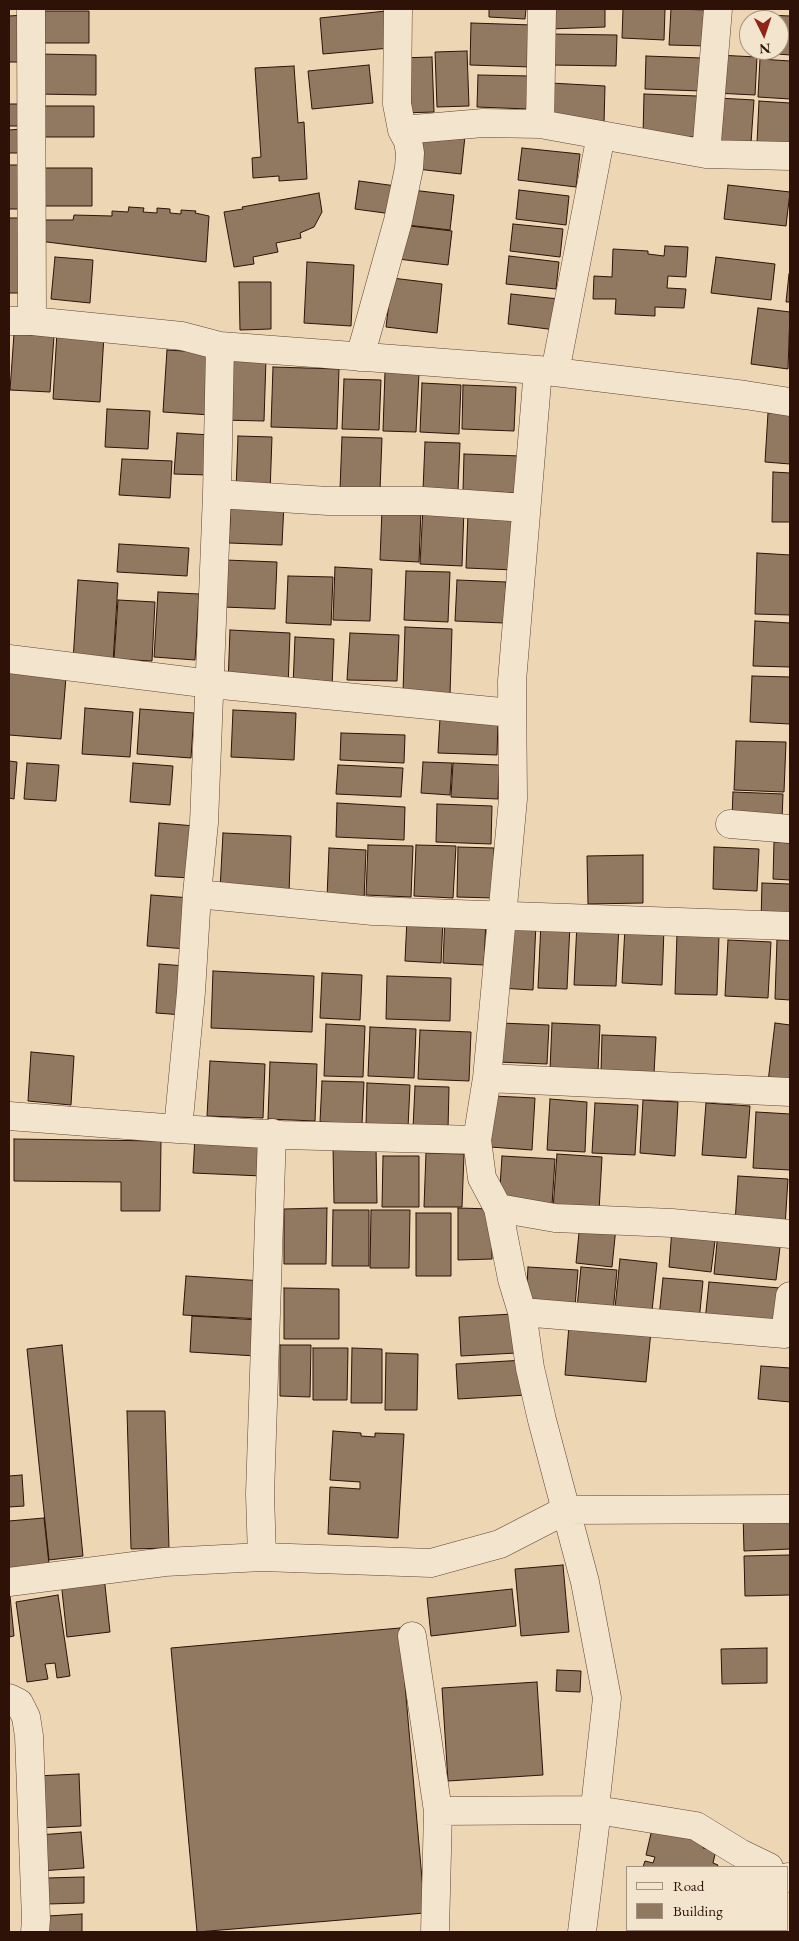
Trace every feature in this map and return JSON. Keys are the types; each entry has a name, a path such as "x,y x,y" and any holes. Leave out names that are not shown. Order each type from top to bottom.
{"street":[{"path":"31,9 20,321 182,336 220,346 546,371 790,402"},
{"path":"360,357 398,220 410,154 408,141 402,130 397,104 398,9"},
{"path":"540,124 542,9"},
{"path":"706,154 718,9"},
{"path":"402,130 483,123 540,124 706,154 790,156"},
{"path":"582,1932 597,1810 596,1798 607,1698 585,1582 542,1420 530,1368 522,1312 512,1279 498,1208 482,1178 477,1140 487,1078 512,799 512,681 526,508 546,371 601,135"},
{"path":"178,1129 191,992 196,894 204,822 211,684 220,346"},
{"path":"217,494 328,501 423,501 526,508"},
{"path":"9,659 211,684 512,713"},
{"path":"730,824 790,829"},
{"path":"196,894 373,911 790,926"},
{"path":"487,1078 790,1092"},
{"path":"9,1116 178,1129 292,1135 477,1140"},
{"path":"262,1557 260,1494 272,1133"},
{"path":"498,1208 555,1218 672,1223 790,1234"},
{"path":"522,1312 788,1334 790,1296"},
{"path":"9,1582 166,1562 262,1557 431,1563 500,1544 566,1510 790,1509"},
{"path":"412,1636 438,1811 435,1932"},
{"path":"9,1698 19,1704 26,1717 29,1736 35,1932"},
{"path":"438,1811 597,1810 696,1826 740,1860 764,1866"}],"building":[{"path":"489,9 526,9 525,19 489,17"},
{"path":"548,9 605,9 605,27 549,29"},
{"path":"623,9 665,9 664,40 622,38"},
{"path":"671,9 708,10 707,46 669,45"},
{"path":"35,11 89,11 89,43 35,43"},
{"path":"386,11 390,48 323,54 320,18"},
{"path":"25,15 26,62 9,62 9,16"},
{"path":"789,16 790,16 789,55"},
{"path":"471,23 533,25 531,67 470,65"},
{"path":"550,34 617,35 616,66 550,65"},
{"path":"467,51 469,106 437,107 435,52"},
{"path":"37,54 96,55 96,95 37,94"},
{"path":"717,55 739,56 739,60 757,60 755,95 715,93"},
{"path":"646,56 702,58 701,91 645,89"},
{"path":"432,57 434,112 402,113 400,58"},
{"path":"760,60 790,61 790,99 758,97"},
{"path":"369,65 373,103 312,109 308,71"},
{"path":"294,66 298,123 304,122 307,179 279,181 279,176 253,178 252,158 261,157 255,68"},
{"path":"478,75 529,76 528,109 477,107"},
{"path":"550,83 605,86 604,124 548,122"},
{"path":"644,94 697,96 695,137 643,136"},
{"path":"718,98 754,100 751,143 715,141"},
{"path":"759,101 790,103 790,145 757,143"},
{"path":"9,104 24,104 24,126 9,126"},
{"path":"38,106 94,106 94,137 38,137"},
{"path":"23,129 24,153 9,153 9,130"},
{"path":"422,131 465,136 461,174 417,169"},
{"path":"522,148 580,154 576,187 518,180"},
{"path":"9,165 22,165 23,209 9,209"},
{"path":"39,168 92,168 92,206 39,206"},
{"path":"359,181 396,186 392,214 355,209"},
{"path":"728,185 790,192 786,226 724,219"},
{"path":"412,190 454,195 450,230 407,225"},
{"path":"519,190 569,196 566,225 516,219"},
{"path":"319,193 322,212 314,227 300,233 301,238 276,243 278,252 253,257 254,264 234,267 224,212"},
{"path":"129,207 144,208 143,212 157,213 157,208 170,209 170,213 181,214 181,210 196,211 195,213 209,216 206,262 39,241 40,220 73,220 74,215 112,216 112,211 128,212"},
{"path":"9,218 21,218 19,293 9,293"},
{"path":"513,224 563,229 560,257 510,251"},
{"path":"402,225 452,231 448,265 398,259"},
{"path":"665,246 688,247 686,277 668,276 667,288 686,289 684,308 655,307 655,316 615,314 616,299 593,299 594,276 612,277 613,249 648,251 648,254 664,256"},
{"path":"509,256 559,262 556,289 506,284"},
{"path":"55,257 93,260 90,303 51,299"},
{"path":"716,257 775,264 771,300 711,293"},
{"path":"307,262 354,265 351,326 304,323"},
{"path":"789,274 790,302 786,302"},
{"path":"392,278 442,284 437,333 386,327"},
{"path":"239,282 271,282 271,329 240,330"},
{"path":"511,294 559,299 556,330 508,324"},
{"path":"758,308 790,312 788,369 751,364"},
{"path":"57,332 104,335 100,402 53,399"},
{"path":"14,334 54,336 50,392 10,390"},
{"path":"167,350 215,353 211,415 163,412"},
{"path":"223,358 266,359 264,421 221,420"},
{"path":"273,367 339,369 337,429 271,427"},
{"path":"385,372 419,373 416,432 383,431"},
{"path":"344,379 381,380 379,430 342,429"},
{"path":"422,383 461,385 459,434 420,432"},
{"path":"463,385 516,387 514,431 462,429"},
{"path":"107,409 150,411 148,449 105,447"},
{"path":"768,413 790,414 790,464 765,462"},
{"path":"177,433 211,435 208,475 174,474"},
{"path":"238,436 272,437 270,493 236,491"},
{"path":"342,437 382,438 380,490 340,489"},
{"path":"425,442 460,443 458,491 423,490"},
{"path":"464,454 521,456 520,493 463,491"},
{"path":"122,459 172,461 170,498 119,495"},
{"path":"773,472 790,473 790,522 772,522"},
{"path":"231,502 284,503 282,545 229,543"},
{"path":"423,507 464,509 462,566 420,564"},
{"path":"382,509 421,510 419,562 380,560"},
{"path":"468,513 516,515 514,570 466,568"},
{"path":"119,544 189,548 187,576 117,572"},
{"path":"757,553 790,555 790,615 755,614"},
{"path":"225,560 277,562 275,609 223,607"},
{"path":"335,567 372,569 370,621 333,620"},
{"path":"406,571 450,572 448,622 404,620"},
{"path":"288,576 333,577 331,625 286,623"},
{"path":"78,580 118,583 113,663 73,661"},
{"path":"457,580 506,582 504,623 455,621"},
{"path":"158,592 199,594 195,660 154,657"},
{"path":"118,600 155,602 152,661 114,659"},
{"path":"755,621 790,623 790,667 753,666"},
{"path":"405,627 452,629 450,695 403,693"},
{"path":"230,630 290,633 288,688 228,685"},
{"path":"350,633 399,635 397,681 347,680"},
{"path":"295,637 334,639 332,687 293,686"},
{"path":"9,673 66,677 61,739 9,735"},
{"path":"752,676 790,677 790,724 750,722"},
{"path":"85,708 133,712 130,757 82,754"},
{"path":"140,709 194,713 191,758 137,754"},
{"path":"233,710 296,713 294,760 231,757"},
{"path":"440,718 498,720 497,755 438,753"},
{"path":"341,733 405,735 404,763 340,760"},
{"path":"736,741 786,742 784,792 734,790"},
{"path":"9,761 17,762 14,799 9,798"},
{"path":"423,762 452,763 450,795 421,793"},
{"path":"27,763 59,765 56,801 24,799"},
{"path":"133,763 173,766 170,805 130,802"},
{"path":"453,763 499,765 498,799 451,797"},
{"path":"338,765 403,768 401,797 336,794"},
{"path":"733,792 783,794 782,820 732,818"},
{"path":"337,803 405,807 404,840 336,837"},
{"path":"437,804 492,806 491,844 436,842"},
{"path":"159,823 195,826 191,878 155,876"},
{"path":"223,833 291,836 289,893 220,890"},
{"path":"774,842 790,843 790,880 773,879"},
{"path":"368,845 413,846 411,897 366,895"},
{"path":"416,845 456,846 453,898 414,896"},
{"path":"458,847 494,848 493,898 457,897"},
{"path":"714,847 759,849 757,891 713,889"},
{"path":"329,848 366,850 364,900 327,898"},
{"path":"643,855 643,903 588,904 587,856"},
{"path":"762,883 790,884 790,923 761,922"},
{"path":"151,895 191,898 187,949 147,946"},
{"path":"445,916 486,918 484,965 443,963"},
{"path":"407,918 443,920 441,963 405,961"},
{"path":"503,922 536,923 533,990 500,988"},
{"path":"541,922 570,924 567,989 538,988"},
{"path":"577,923 619,925 616,986 574,985"},
{"path":"625,927 664,928 662,985 622,983"},
{"path":"677,934 719,936 717,995 675,994"},
{"path":"728,940 771,942 768,998 725,996"},
{"path":"777,940 790,940 790,1000 775,999"},
{"path":"159,964 186,966 183,1015 156,1013"},
{"path":"213,971 314,976 312,1032 211,1028"},
{"path":"322,973 362,975 360,1020 320,1018"},
{"path":"387,976 451,978 450,1021 386,1019"},
{"path":"500,1023 549,1025 547,1064 498,1062"},
{"path":"552,1023 600,1025 598,1072 550,1070"},
{"path":"775,1023 790,1025 790,1085 768,1082"},
{"path":"326,1024 365,1026 363,1077 324,1076"},
{"path":"370,1027 416,1029 414,1078 368,1076"},
{"path":"420,1030 471,1032 469,1081 418,1079"},
{"path":"602,1035 656,1037 654,1074 601,1072"},
{"path":"31,1052 74,1056 71,1105 28,1101"},
{"path":"210,1061 265,1064 263,1118 207,1116"},
{"path":"270,1062 317,1064 315,1121 268,1119"},
{"path":"322,1081 364,1082 362,1124 320,1122"},
{"path":"367,1083 410,1085 408,1128 366,1126"},
{"path":"415,1086 449,1087 448,1130 413,1128"},
{"path":"493,1096 535,1098 532,1150 490,1147"},
{"path":"550,1099 587,1102 585,1152 547,1150"},
{"path":"643,1100 678,1102 675,1156 640,1153"},
{"path":"595,1103 638,1105 635,1155 592,1153"},
{"path":"706,1103 750,1106 746,1158 702,1155"},
{"path":"756,1112 790,1114 790,1170 753,1168"},
{"path":"195,1136 264,1140 262,1176 193,1173"},
{"path":"14,1139 161,1141 160,1211 121,1211 121,1182 14,1181"},
{"path":"376,1146 377,1203 334,1203 333,1147"},
{"path":"426,1153 464,1154 462,1207 424,1207"},
{"path":"557,1154 602,1157 599,1211 553,1209"},
{"path":"383,1156 419,1156 419,1207 382,1207"},
{"path":"502,1156 555,1159 552,1205 499,1202"},
{"path":"738,1176 788,1179 785,1226 735,1223"},
{"path":"327,1208 326,1264 284,1264 284,1209"},
{"path":"458,1208 492,1209 492,1259 458,1260"},
{"path":"333,1210 369,1210 369,1266 332,1266"},
{"path":"371,1210 410,1210 409,1268 370,1268"},
{"path":"416,1213 451,1213 451,1276 416,1276"},
{"path":"580,1223 616,1227 612,1267 576,1263"},
{"path":"672,1229 716,1233 711,1272 669,1267"},
{"path":"718,1232 781,1239 776,1280 714,1274"},
{"path":"620,1259 657,1263 652,1311 615,1308"},
{"path":"528,1267 578,1270 575,1307 526,1303"},
{"path":"581,1267 617,1270 613,1312 577,1308"},
{"path":"186,1276 264,1281 262,1319 183,1315"},
{"path":"663,1278 703,1281 699,1321 659,1317"},
{"path":"709,1282 780,1288 776,1328 705,1321"},
{"path":"284,1288 339,1289 339,1339 284,1339"},
{"path":"513,1314 516,1353 461,1356 459,1317"},
{"path":"192,1316 258,1320 256,1356 190,1352"},
{"path":"569,1325 651,1331 646,1382 565,1375"},
{"path":"62,1345 83,1556 49,1560 27,1349"},
{"path":"280,1345 311,1345 310,1397 280,1396"},
{"path":"313,1348 348,1348 347,1400 313,1400"},
{"path":"352,1348 382,1349 382,1403 351,1403"},
{"path":"386,1353 418,1354 417,1410 385,1410"},
{"path":"525,1360 527,1395 458,1399 456,1364"},
{"path":"761,1366 790,1368 790,1402 758,1399"},
{"path":"127,1411 165,1411 169,1548 131,1549"},
{"path":"333,1431 361,1433 361,1436 375,1437 375,1433 404,1434 398,1538 328,1534 330,1487 360,1489 360,1482 330,1480"},
{"path":"22,1475 24,1506 9,1507 9,1476"},
{"path":"790,1513 790,1549 744,1551 743,1514"},
{"path":"44,1518 49,1564 9,1568 9,1521"},
{"path":"790,1555 790,1595 745,1596 744,1556"},
{"path":"563,1565 569,1632 521,1636 515,1569"},
{"path":"104,1576 110,1632 67,1637 61,1581"},
{"path":"512,1589 516,1626 431,1636 427,1598"},
{"path":"58,1595 70,1676 57,1678 55,1663 45,1664 48,1679 27,1682 16,1602"},
{"path":"9,1597 14,1636 9,1637"},
{"path":"400,1628 425,1913 197,1932 171,1648"},
{"path":"767,1648 767,1683 722,1684 721,1649"},
{"path":"557,1670 581,1671 580,1692 556,1691"},
{"path":"537,1682 543,1775 448,1781 442,1688"},
{"path":"79,1774 81,1826 39,1828 36,1776"},
{"path":"652,1829 705,1841 703,1848 716,1850 713,1863 718,1865 643,1866 645,1861 653,1863 655,1857 646,1855"},
{"path":"81,1832 84,1868 40,1871 38,1835"},
{"path":"84,1877 84,1903 47,1904 47,1878"},
{"path":"82,1914 82,1932 49,1932 48,1916"},
{"path":"628,1931 700,1931 699,1932"}]}
